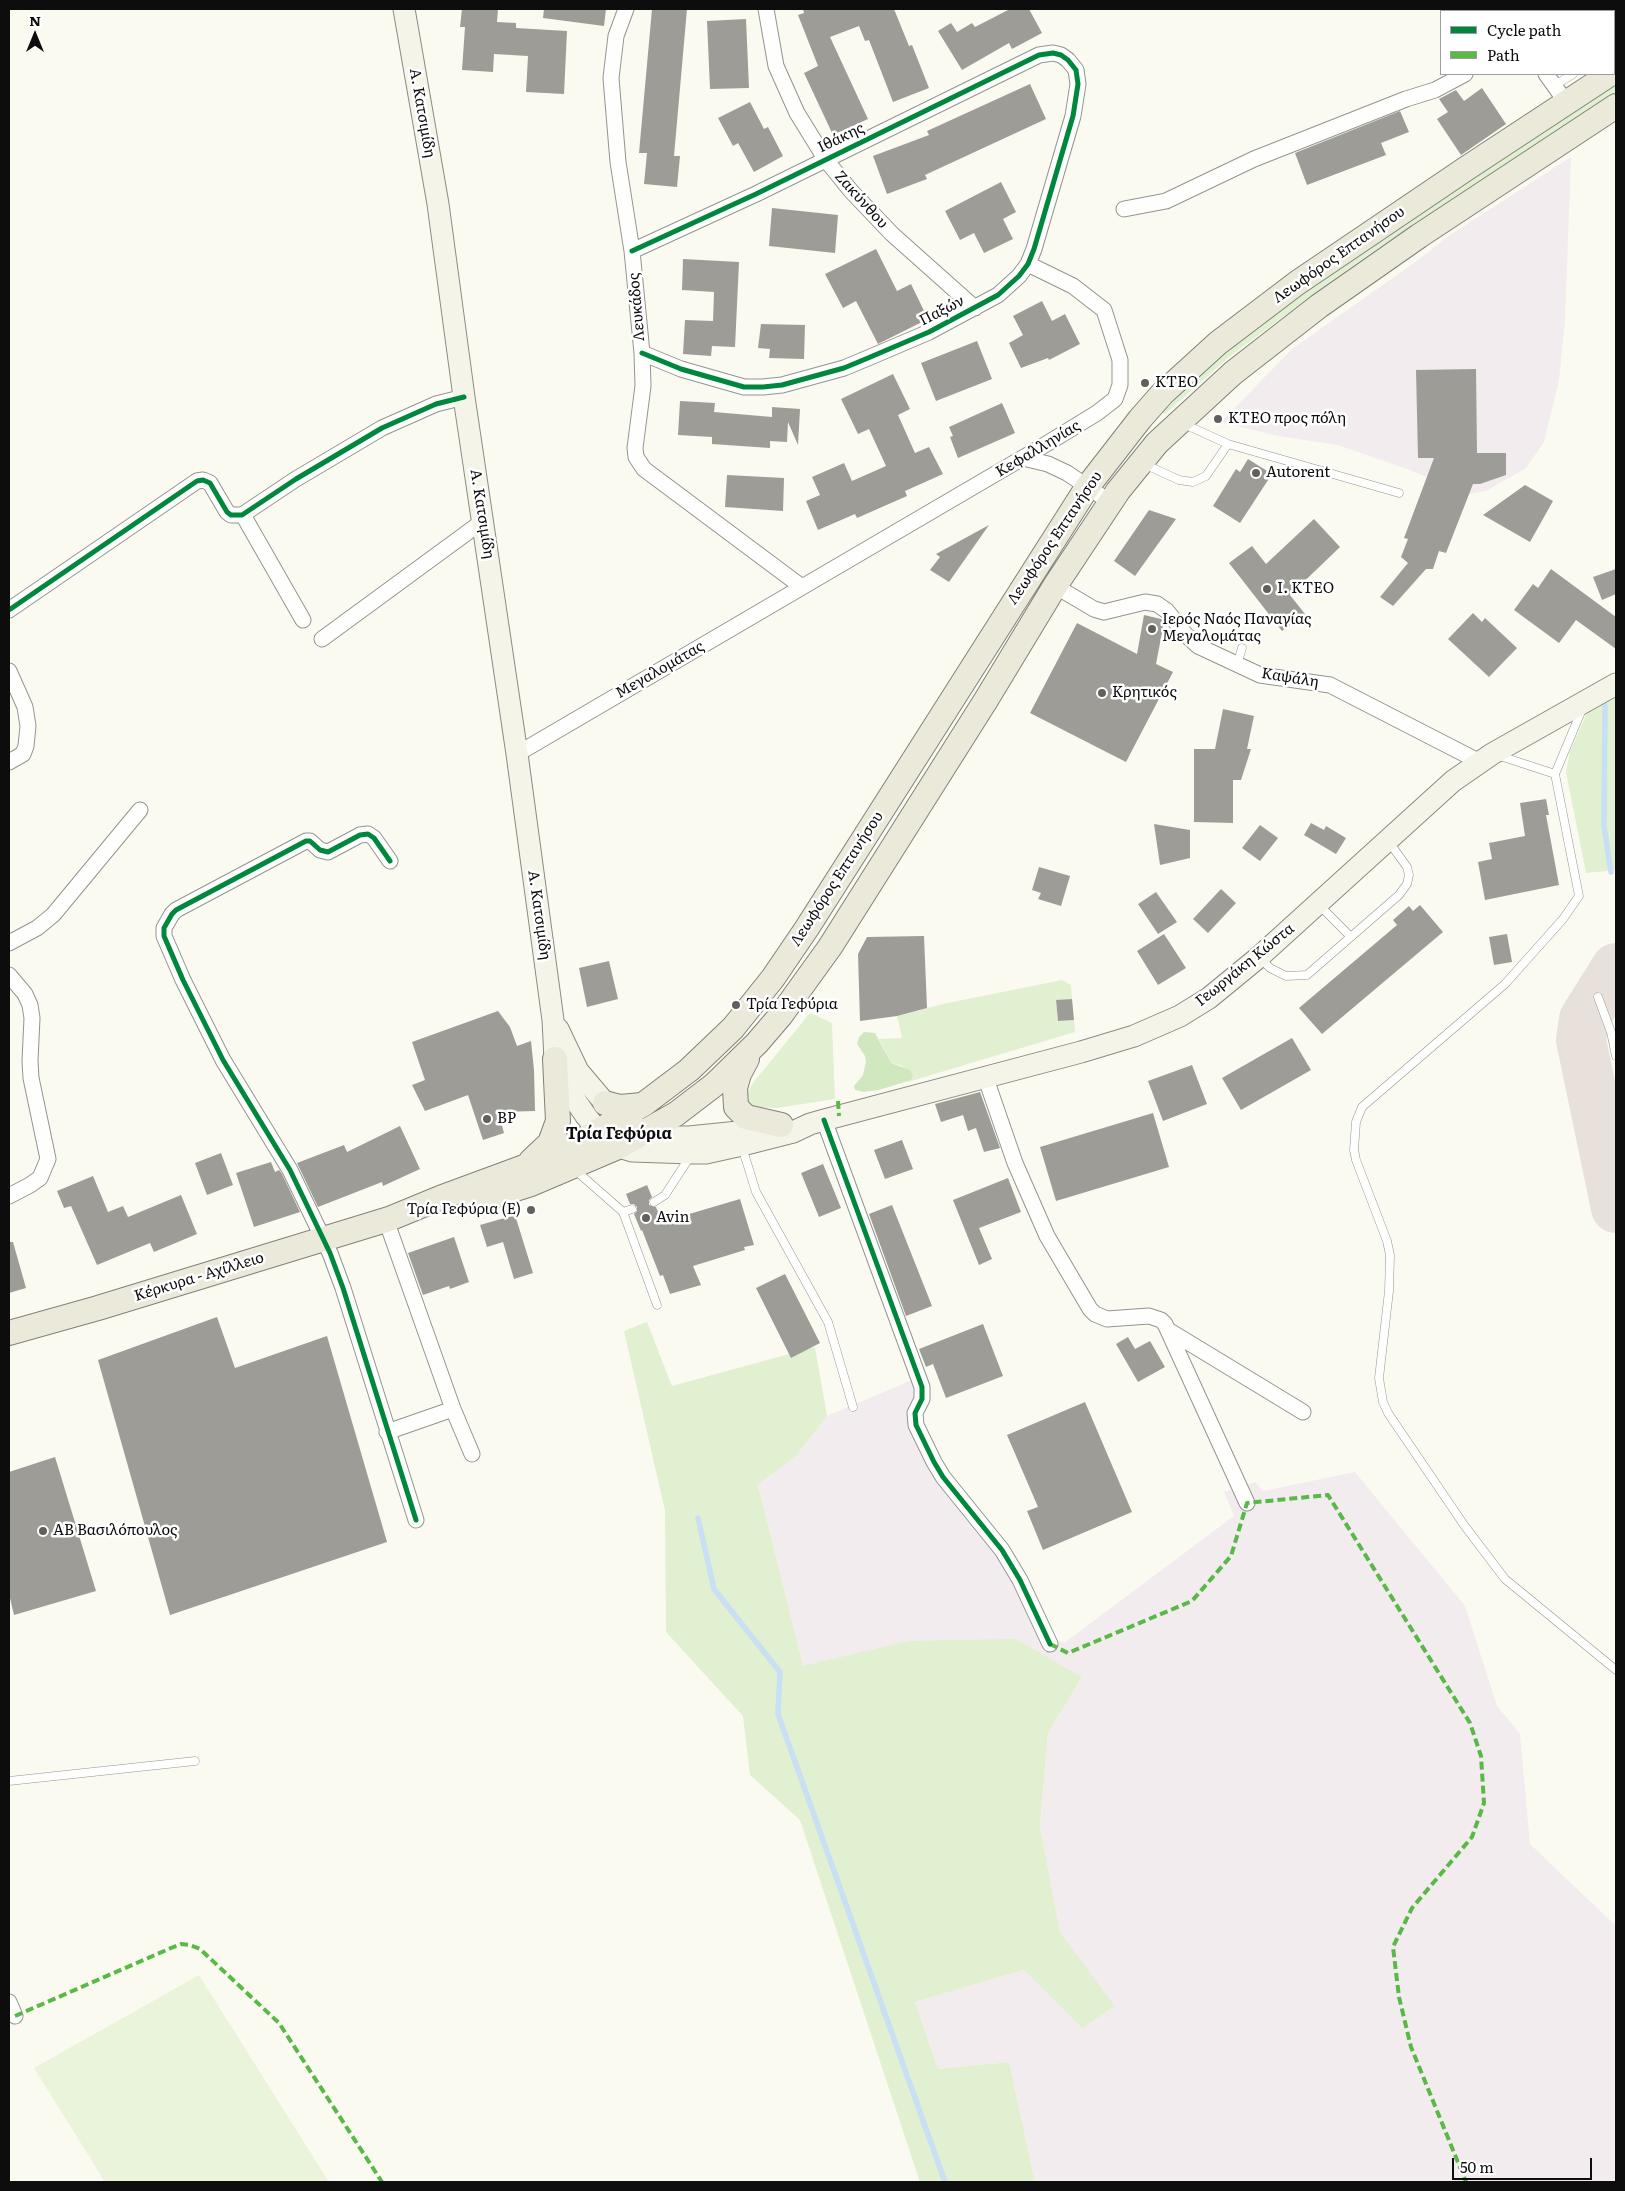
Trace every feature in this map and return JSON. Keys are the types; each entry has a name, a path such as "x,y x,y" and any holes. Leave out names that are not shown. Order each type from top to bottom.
{"main road":[{"name":"Α. Κατσιμίδη","path":"404,9 438,204 464,398 517,754 553,1020 555,1059 562,1081 599,1132 618,1147"},
{"name":"Λεωφόρος Επτανήσου","path":"613,1111 644,1104 689,1070 721,1041 773,978 807,928 1088,486 1151,407 1175,382 1218,343 1556,87 1606,75"},
{"name":"Λεωφόρος Επτανήσου","path":"644,1132 700,1098 757,1043 787,1007 830,947 990,693 1054,586 1110,502 1140,462 1232,374 1318,306 1419,236 1616,106"},
{"name":"Γεωργάκη Κώστα","path":"618,1147 659,1153 706,1153 742,1145 793,1132 817,1122 986,1079 1134,1036 1180,1016 1209,998 1259,957 1454,780 1486,758 1616,684"},
{"name":"Α. Κατσιμίδη","path":"553,1020 578,1071 613,1111"},
{"path":"757,1043 739,1074 736,1107 746,1117 781,1125"},
{"path":"524,1167 550,1143 558,1121 555,1059"},
{"path":"613,1111 644,1132"},
{"name":"Κέρκυρα - Αχίλλειο","path":"9,1332 98,1308 387,1220 524,1167 599,1132 613,1111"},
{"name":"Γεωργάκη Κώστα","path":"644,1132 689,1137 734,1134 781,1125 817,1122"},
{"name":"Κέρκυρα - Αχίλλειο","path":"387,1220 453,1208 531,1184 618,1147 644,1132"}],"street":[{"name":"Λευκάδος","path":"626,9 616,36 611,78 618,162 632,251 642,353 643,386 635,448 638,462 644,469 802,587"},
{"name":"Ζακύνθου","path":"766,9 776,66 797,113 826,160 851,191 892,234 975,308"},
{"name":"Ιθάκης","path":"632,251 826,160 1039,55 1053,53 1061,56"},
{"name":"Παξών","path":"642,353 681,369 744,386 763,388 782,385 837,370 922,335 975,308 1010,285 1028,264 1058,173 1073,116 1078,84 1076,70 1068,60 1061,56"},
{"path":"1124,209 1166,201 1254,159 1406,99 1435,90 1463,75"},
{"name":"Κεφαλληνίας","path":"802,587 1023,458 1097,413 1114,399 1120,385 1120,360 1104,310 1073,286 1028,264"},
{"path":"9,610 197,481 202,480 210,483 231,516 237,517 304,474 382,428 436,404 464,398"},
{"path":"1023,458 1048,464 1088,486 1110,502"},
{"path":"243,514 303,620"},
{"path":"322,639 483,521"},
{"name":"Καψάλη","path":"1054,586 1094,609 1104,612 1145,602 1157,604 1167,611 1198,646 1237,665 1267,677 1330,685 1486,758"},
{"name":"Μεγαλομάτας","path":"517,754 802,587"},
{"path":"9,671 26,707 28,726 26,746 23,754 9,762"},
{"path":"9,944 53,915 140,810"},
{"path":"390,861 374,838 368,834 360,835 328,852 320,850 310,841 306,841 176,910 164,928 168,947 198,1012 242,1093 290,1170 323,1240 343,1288 416,1520"},
{"path":"9,975 25,994 30,1005 32,1018 31,1078 48,1159 40,1178 9,1196"},
{"path":"986,1079 1014,1163 1047,1236 1090,1309 1100,1318 1155,1317 1165,1324 1247,1503"},
{"path":"817,1122 922,1387 922,1399 915,1413 916,1425 944,1477 1002,1550 1020,1580 1050,1644"},
{"path":"387,1220 453,1409 472,1454"},
{"path":"1168,1330 1303,1412"},
{"path":"387,1432 453,1409"},
{"path":"9,2002 15,2016"}],"lane":[{"path":"1556,87 1572,75"},
{"path":"1180,422 1228,444 1399,493"},
{"path":"1140,462 1179,480 1193,482 1206,476 1228,444"},
{"path":"1237,665 1242,648"},
{"path":"1586,700 1555,774 1579,896 1563,919 1505,984 1362,1107 1356,1122 1354,1150 1356,1160 1387,1240 1390,1256 1389,1291 1379,1378 1383,1402 1388,1413 1464,1526 1506,1579 1616,1670"},
{"path":"1486,758 1555,774"},
{"path":"1259,957 1270,968 1286,976 1307,975 1400,895 1408,884 1409,875 1407,867 1387,839"},
{"path":"1318,904 1351,937"},
{"path":"1598,997 1611,1032 1616,1056"},
{"path":"742,1145 756,1192 828,1322 853,1406"},
{"path":"654,1202 665,1195 692,1153"},
{"path":"572,1167 623,1212 657,1305"},
{"path":"623,1212 632,1209"},
{"path":"9,1781 195,1761"}],"shaded area":[{"path":"1571,157 1565,320 1559,380 1544,442 1526,468 1486,491 1469,494 1407,469 1338,445 1278,436 1221,422 1292,349 1418,260 1450,235"},
{"path":"912,1380 916,1392 909,1411 1000,1557 1039,1632 1064,1643 1234,1516 1224,1492 1255,1482 1263,1491 1355,1472 1465,1606 1497,1706 1520,1734 1530,1844 1616,1926 1616,2182 1035,2182 1009,2062 938,2069 915,2002 1024,1970 1082,2027 1115,2006 1060,1932 1040,1826 1048,1733 1082,1677 908,1641 803,1667 758,1483 796,1456 827,1416"}],"green space":[{"path":"1616,83 1616,93 1375,250 1229,357 1165,414 1162,412 1221,355 1288,301"},
{"path":"1616,694 1616,870 1586,873 1566,772 1570,751 1588,711"},
{"path":"1062,980 1071,985 1072,999 1056,1001 1058,1021 1074,1020 1075,1032 908,1082 903,1066 891,1063 879,1039 902,1038 897,1016 943,1004"},
{"path":"810,1013 832,1023 835,1099 778,1108 753,1107 748,1101 747,1095 752,1084"},
{"path":"864,1032 875,1033 891,1063 910,1070 913,1075 911,1080 879,1090 863,1092 855,1090 854,1086 863,1075 866,1062 865,1056 857,1044 859,1037"},
{"path":"647,1322 672,1386 815,1347 827,1416 796,1456 758,1484 803,1666 908,1641 1016,1639 1082,1677 1048,1733 1040,1826 1060,1932 1115,2006 1082,2028 1024,1970 915,2002 938,2069 1009,2062 1035,2182 920,2182 800,1820 750,1775 743,1716 666,1632 665,1511 624,1331"},
{"path":"199,1975 329,2182 105,2182 34,2068"}],"building":[{"path":"462,9 498,9 497,22 516,23 516,28 567,31 564,94 526,92 528,56 494,54 493,72 462,70 465,27 460,27"},
{"path":"544,9 606,9 604,26 543,18"},
{"path":"652,9 687,9 674,156 680,156 677,187 644,184 647,153 639,153"},
{"path":"803,9 894,9 909,46 912,45 929,88 893,102 869,40 865,41 859,26 830,37 868,119 833,135 804,73 818,66 798,15 804,13"},
{"path":"1010,9 1029,9 1042,33 1012,49 1009,43 962,70 938,31 951,23 957,32 972,23 975,27"},
{"path":"746,19 749,88 710,89 707,21"},
{"path":"1030,84 1046,119 925,175 927,179 887,194 873,156 929,135 927,131"},
{"path":"1482,88 1506,124 1461,155 1437,119 1448,112 1439,99 1456,90 1464,101"},
{"path":"750,102 764,129 768,127 783,156 754,172 738,143 733,146 718,118"},
{"path":"1400,111 1409,132 1381,143 1386,155 1307,185 1295,153"},
{"path":"1001,182 1016,212 1003,219 1013,239 984,253 974,233 960,240 945,211"},
{"path":"772,208 838,215 835,253 769,246"},
{"path":"876,249 897,291 911,284 928,319 878,344 856,301 843,308 825,274"},
{"path":"683,259 739,262 735,347 712,346 711,356 683,354 685,320 713,321 714,292 682,290"},
{"path":"1042,301 1052,321 1065,314 1080,344 1049,360 1048,358 1021,368 1009,343 1023,335 1013,316"},
{"path":"761,324 805,325 804,359 769,358 770,349 758,348"},
{"path":"977,341 992,379 936,401 921,363"},
{"path":"1476,369 1477,453 1506,453 1506,475 1480,484 1473,484 1446,553 1439,551 1433,569 1426,569 1393,606 1380,597 1408,563 1401,557 1408,539 1404,538 1434,458 1418,458 1416,370"},
{"path":"893,374 910,409 898,415 915,453 929,447 943,474 905,491 907,496 857,518 855,514 818,530 806,501 820,495 812,477 844,463 852,481 886,466 869,429 858,434 841,399"},
{"path":"680,401 715,403 714,412 772,417 772,407 800,409 798,445 788,422 787,442 770,441 770,448 712,444 712,437 678,435"},
{"path":"1002,403 1015,433 958,458 950,437 953,436 949,427"},
{"path":"1248,459 1272,474 1240,523 1213,506 1236,469 1240,472"},
{"path":"727,475 784,478 783,511 725,507"},
{"path":"1525,485 1553,501 1530,542 1483,515"},
{"path":"1149,510 1176,519 1135,576 1114,561"},
{"path":"1314,519 1340,547 1290,595 1305,614 1282,631 1229,563 1252,546 1266,564"},
{"path":"989,525 949,582 930,570 940,557 936,554"},
{"path":"1551,569 1616,617 1616,649 1576,620 1559,643 1514,610 1533,584 1538,588"},
{"path":"1616,569 1616,594 1602,600 1593,577"},
{"path":"1473,613 1482,622 1485,618 1517,648 1489,677 1448,639"},
{"name":"Κρητικός","path":"1144,615 1161,619 1164,622 1156,664 1173,672 1126,762 1030,713 1077,623 1137,654"},
{"path":"1223,709 1254,716 1247,749 1251,749 1241,780 1233,780 1233,823 1194,822 1194,749 1215,749"},
{"path":"1546,799 1549,815 1546,815 1559,885 1485,900 1478,862 1492,859 1489,843 1525,836 1520,803"},
{"path":"1311,823 1324,830 1326,826 1346,838 1336,854 1304,835"},
{"path":"1154,824 1190,830 1190,858 1160,865"},
{"path":"1260,825 1278,838 1260,861 1242,848"},
{"path":"1039,867 1070,876 1061,906 1038,899 1041,893 1032,890"},
{"path":"1221,889 1236,903 1208,933 1193,919"},
{"path":"1156,892 1177,922 1158,934 1138,904"},
{"path":"1420,905 1443,932 1322,1034 1299,1008 1397,925 1393,920 1409,906 1413,911"},
{"path":"1164,934 1186,968 1158,985 1137,951"},
{"path":"1507,934 1512,962 1494,965 1489,937"},
{"path":"924,936 927,1008 897,1016 860,1021 858,954 867,937"},
{"path":"609,961 618,999 587,1007 579,968"},
{"path":"1072,999 1074,1020 1058,1021 1056,1000"},
{"path":"498,1011 510,1027 517,1046 531,1041 535,1111 498,1112 504,1133 483,1140 468,1095 425,1111 412,1085 425,1080 412,1042"},
{"path":"1292,1038 1311,1070 1241,1110 1222,1078"},
{"path":"1192,1065 1207,1104 1163,1121 1148,1081"},
{"path":"980,1092 1000,1148 984,1152 976,1128 968,1131 963,1115 941,1122 935,1104"},
{"path":"1153,1113 1169,1167 1056,1201 1040,1147"},
{"path":"400,1126 420,1169 383,1186 382,1182 318,1207 297,1163 344,1145 347,1152"},
{"path":"902,1140 913,1169 885,1179 874,1150"},
{"path":"221,1153 233,1185 207,1195 195,1163"},
{"path":"271,1162 275,1172 279,1170 282,1174 300,1212 254,1227 236,1173"},
{"path":"823,1164 841,1208 819,1217 801,1173"},
{"path":"93,1176 108,1212 123,1206 128,1217 181,1195 197,1234 154,1252 150,1243 97,1265 71,1206 64,1208 57,1191"},
{"path":"1008,1178 1021,1212 979,1228 992,1259 979,1265 953,1200"},
{"path":"647,1185 652,1197 649,1200 649,1205 656,1207 662,1222 740,1199 754,1245 744,1247 745,1250 693,1266 701,1285 670,1294 663,1275 660,1276 634,1214 637,1211 637,1207 634,1204 630,1204 626,1194"},
{"path":"892,1205 932,1306 906,1316 869,1214"},
{"path":"515,1215 533,1273 514,1279 503,1242 487,1247 480,1225"},
{"path":"454,1237 469,1282 450,1289 449,1286 423,1295 408,1253"},
{"path":"9,1242 13,1242 26,1288 9,1293"},
{"path":"785,1274 820,1343 791,1358 756,1288"},
{"path":"217,1317 235,1368 327,1336 387,1542 170,1615 98,1360"},
{"path":"983,1324 1003,1376 946,1398 933,1364 926,1367 919,1349"},
{"path":"1128,1337 1135,1349 1150,1341 1165,1367 1138,1382 1116,1344"},
{"path":"1085,1402 1132,1512 1043,1550 1027,1511 1038,1507 1007,1435"},
{"name":"ΑΒ Βασιλόπουλος","path":"55,1457 96,1591 14,1615 9,1594 9,1472"}],"waterway":[{"path":"1605,705 1604,826 1611,872"},
{"path":"698,1518 714,1589 780,1672 778,1714 945,2182"}],"taxiway":[{"path":"1616,968 1584,1019 1581,1040 1616,1208"}],"marked path":[{"path":"838,1101 839,1116"},
{"path":"1050,1644 1068,1653 1192,1601 1231,1556 1247,1503 1328,1495 1470,1723 1481,1756 1484,1803 1472,1837 1412,1908 1393,1947 1399,1997 1411,2047 1466,2182"},
{"path":"15,2016 181,1944 200,1949 279,2023 382,2182"}],"cycle path":[{"path":"632,251 756,194 1039,55 1053,53 1061,55 1076,70 1078,84 1073,116 1034,249 1028,264 1019,276 998,295 929,332 844,368 782,385 744,387 681,369 642,353"},
{"path":"9,610 197,481 203,480 210,483 227,512 231,515 242,515 296,479 382,428 436,404 464,397"},
{"path":"390,861 374,838 368,834 360,835 328,852 320,850 310,841 306,841 176,910 164,928 164,936 183,980 223,1060 290,1170 330,1253 343,1288 416,1520"},
{"path":"824,1120 922,1387 922,1399 915,1413 916,1425 943,1477 1002,1550 1020,1580 1050,1644"}],"place":[{"name":"ΚΤΕΟ","path":"1145,383"},
{"name":"ΚΤΕΟ προς πόλη","path":"1218,419"},
{"name":"Autorent","path":"1256,473"},
{"name":"Ι. ΚΤΕΟ","path":"1267,589"},
{"name":"Ιερός Ναός Παναγίας Μεγαλομάτας","path":"1152,629"},
{"name":"Κρητικός","path":"1102,693"},
{"name":"Τρία Γεφύρια","path":"736,1005"},
{"name":"BP","path":"487,1119"},
{"name":"Τρία Γεφύρια (E)","path":"531,1210"},
{"name":"Avin","path":"646,1218"},
{"name":"ΑΒ Βασιλόπουλος","path":"43,1531"}],"district":[{"name":"Τρία Γεφύρια","path":"619,1134"}]}
